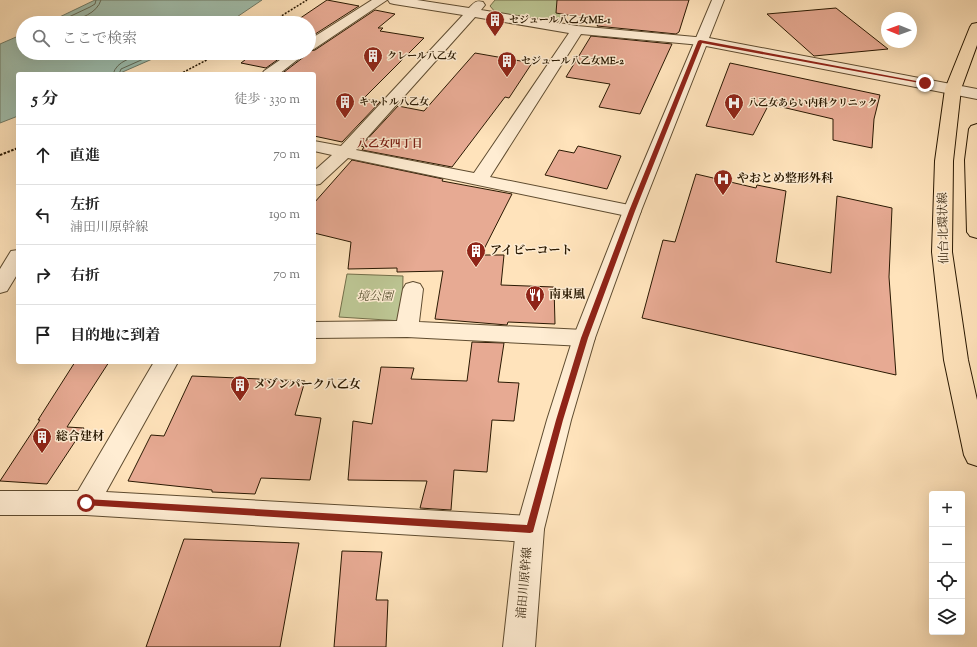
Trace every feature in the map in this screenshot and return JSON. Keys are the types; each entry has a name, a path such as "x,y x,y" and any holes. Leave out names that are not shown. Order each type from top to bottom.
{"main road":[{"name":"仙台北環状線","path":"977,27 954,89 944,161 942,252 956,360 977,455"},
{"path":"977,129 974,160 977,232"}],"street":[{"path":"316,42 381,0"},
{"path":"394,0 577,30 700,41 977,94"},
{"path":"316,178 345,152 484,0"},
{"name":"浦田川原幹線","path":"520,647 530,529 559,420 584,338 632,211 718,0"},
{"path":"479,180 577,30"},
{"path":"272,72 289,60"},
{"path":"316,146 632,211"},
{"path":"0,286 16,259"},
{"path":"407,329 413,289"},
{"path":"316,330 324,328 407,329 584,338"},
{"path":"86,503 165,364"},
{"path":"0,503 86,503 530,529"}],"path":[{"path":"281,16 307,0"},
{"path":"184,72 207,60"},
{"path":"0,155 16,149"}],"green space":[{"path":"495,0 577,0 561,22 496,13 490,6"},
{"name":"境公園","path":"347,274 403,276 402,321 339,317"}],"water":[{"path":"95,0 262,0 238,16 62,16"},
{"path":"16,37 16,60 150,60 123,72 16,72 16,117 0,123 0,44"}],"building":[{"path":"327,0 359,6 316,34 316,16 303,16"},
{"path":"557,0 689,0 679,32 676,34 597,26 600,21 556,13"},
{"path":"836,8 881,43 881,48 888,49 814,56 767,14"},
{"path":"375,10 395,14 378,28 383,28 380,31 424,38 363,99 380,102 342,142 316,136 316,72 284,72 300,60 316,60 316,49"},
{"path":"591,36 672,44 640,114 599,107 610,84 566,77"},
{"path":"475,53 532,63 509,98 505,97 452,167 362,150 364,147 361,146 398,106 424,111"},
{"path":"245,60 277,60 266,68 241,63"},
{"path":"730,63 880,95 874,119 872,148 833,140 833,119 769,104 753,135 706,126"},
{"path":"578,146 621,156 607,189 545,175 559,150 574,153"},
{"path":"352,160 443,179 442,181 512,194 481,255 504,255 501,285 554,287 555,324 508,322 507,325 435,319 443,271 397,272 397,268 348,269 351,242 316,233 316,201"},
{"path":"696,174 756,188 757,185 786,191 776,262 831,273 837,196 892,208 889,277 896,375 642,318 663,240 675,242"},
{"path":"472,342 504,343 498,382 519,383 514,421 492,420 487,472 454,470 451,510 420,508 427,481 348,480 353,421 372,424 381,367 414,368 411,379 467,381"},
{"path":"74,364 108,364 67,427 84,428 47,484 0,481 40,420 38,420"},
{"path":"192,376 305,381 295,415 321,418 310,480 261,478 255,494 212,492 212,490 128,481 151,435 164,436"},
{"path":"184,539 299,543 280,647 146,647"},
{"path":"342,551 382,552 376,600 388,600 386,647 334,647"}],"place":[{"name":"セジュール八乙女ME-1","path":"495,37"},
{"name":"クレール八乙女","path":"373,73"},
{"name":"セジュール八乙女ME-2","path":"507,78"},
{"name":"キャトル八乙女","path":"345,119"},
{"name":"八乙女あらい内科クリニック","path":"734,120"},
{"name":"やおとめ整形外科","path":"723,196"},
{"name":"アイビーコート","path":"476,268"},
{"name":"南東風","path":"535,312"},
{"name":"メゾンパーク八乙女","path":"240,402"},
{"name":"総合建材","path":"42,454"}],"district":[{"name":"八乙女四丁目","path":"390,144"}],"route":[{"path":"86,503 530,529 559,420 584,338 632,211 700,41 925,83"}]}
